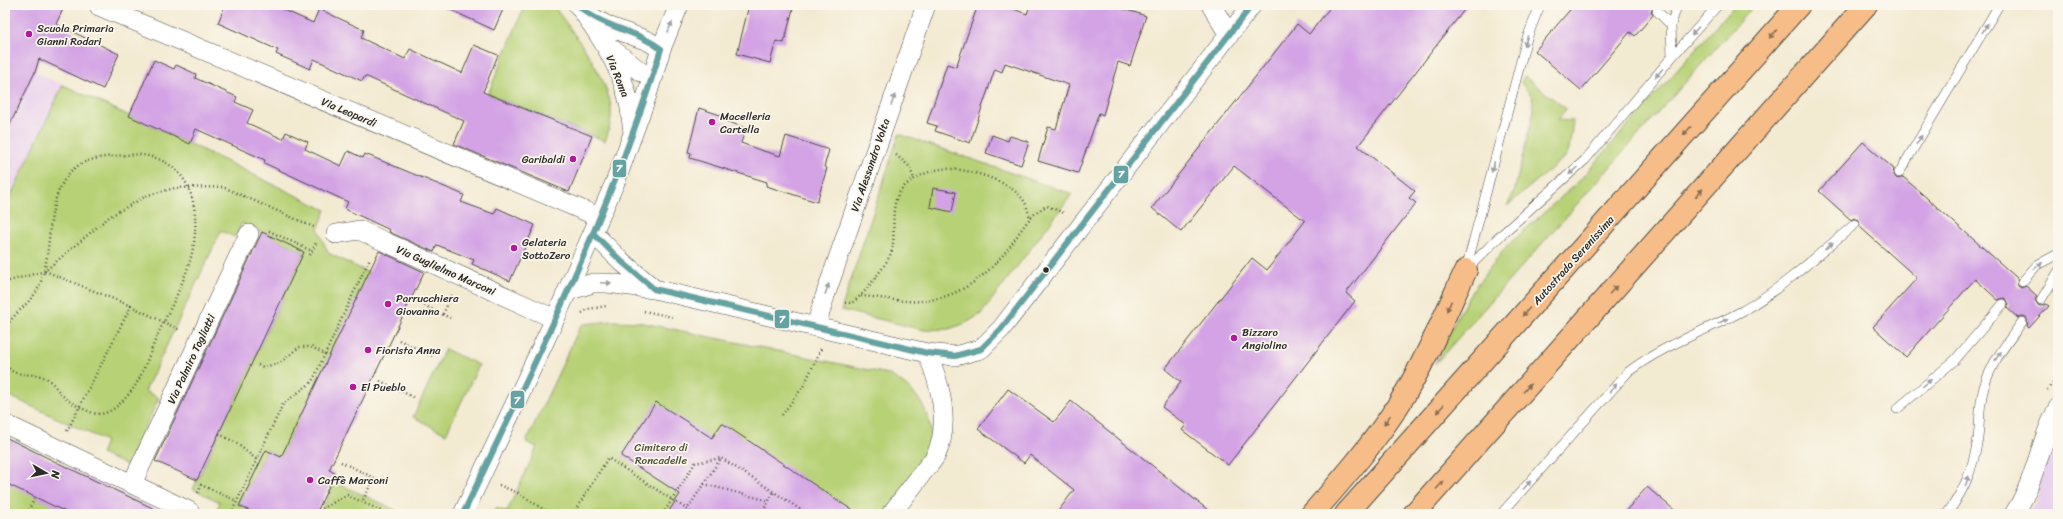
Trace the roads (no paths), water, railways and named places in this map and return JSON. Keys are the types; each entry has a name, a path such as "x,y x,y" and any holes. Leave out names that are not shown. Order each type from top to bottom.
{"highway":[{"name":"Autostrada Serenissima","path":"1346,514 1799,5"},
{"path":"1414,514 1866,5"},
{"path":"1312,514 1356,463 1399,404 1431,345 1466,270"}],"street":[{"path":"463,514 555,319 616,180 654,76 661,49 679,5"},
{"name":"Via Alessandro Volta","path":"816,326 926,5"},
{"path":"1211,5 1229,35"},
{"path":"568,290 593,283 607,283 654,289 927,353 954,356 981,349 1001,329 1252,5"},
{"name":"Via Leopardi","path":"99,6 596,225"},
{"name":"Via Roma","path":"580,9 610,27 648,40 661,49"},
{"name":"Via Roma","path":"580,9 604,43 627,95 633,133"},
{"name":"Via Roma","path":"604,43 641,72 654,76"},
{"path":"596,225 622,261 654,289"},
{"name":"Via Guglielmo Marconi","path":"336,234 359,230 555,319"},
{"name":"Via Palmiro Togliatti","path":"132,484 249,234"},
{"path":"891,514 936,456 941,442 943,427 941,399 936,372 927,353"},
{"path":"2014,514 2030,485 2049,426 2058,408"},
{"path":"5,424 188,511"}],"lane":[{"path":"1466,270 1527,38 1540,5"},
{"path":"1466,270 1501,236 1585,160 1718,5"},
{"path":"1899,173 1999,5"},
{"path":"1672,57 1671,25 1677,6"},
{"path":"1657,11 1671,25"},
{"path":"1501,514 1628,372 1644,360 1737,314 1778,289 1855,224"},
{"path":"2022,282 2037,265 2058,254"},
{"path":"2041,300 2058,272"},
{"path":"1897,409 1955,360 2003,304"},
{"path":"1947,514 1963,491 1971,471 1978,439 1982,395 1993,363 2022,322"}],"place":[{"name":"Scuola Primaria Gianni Rodari","path":"29,34"},
{"name":"Macelleria Cartella","path":"712,122"},
{"name":"Garibaldi","path":"573,159"},
{"name":"Gelateria SottoZero","path":"514,248"},
{"name":"Parrucchiera Giovanna","path":"388,304"},
{"name":"Bizzaro Angiolino","path":"1234,338"},
{"name":"Fiorista Anna","path":"368,350"},
{"name":"El Pueblo","path":"353,387"},
{"name":"Caffè Marconi","path":"310,480"}],"park label":[{"name":"Cimitero di Roncadelle","path":"661,453"}]}
